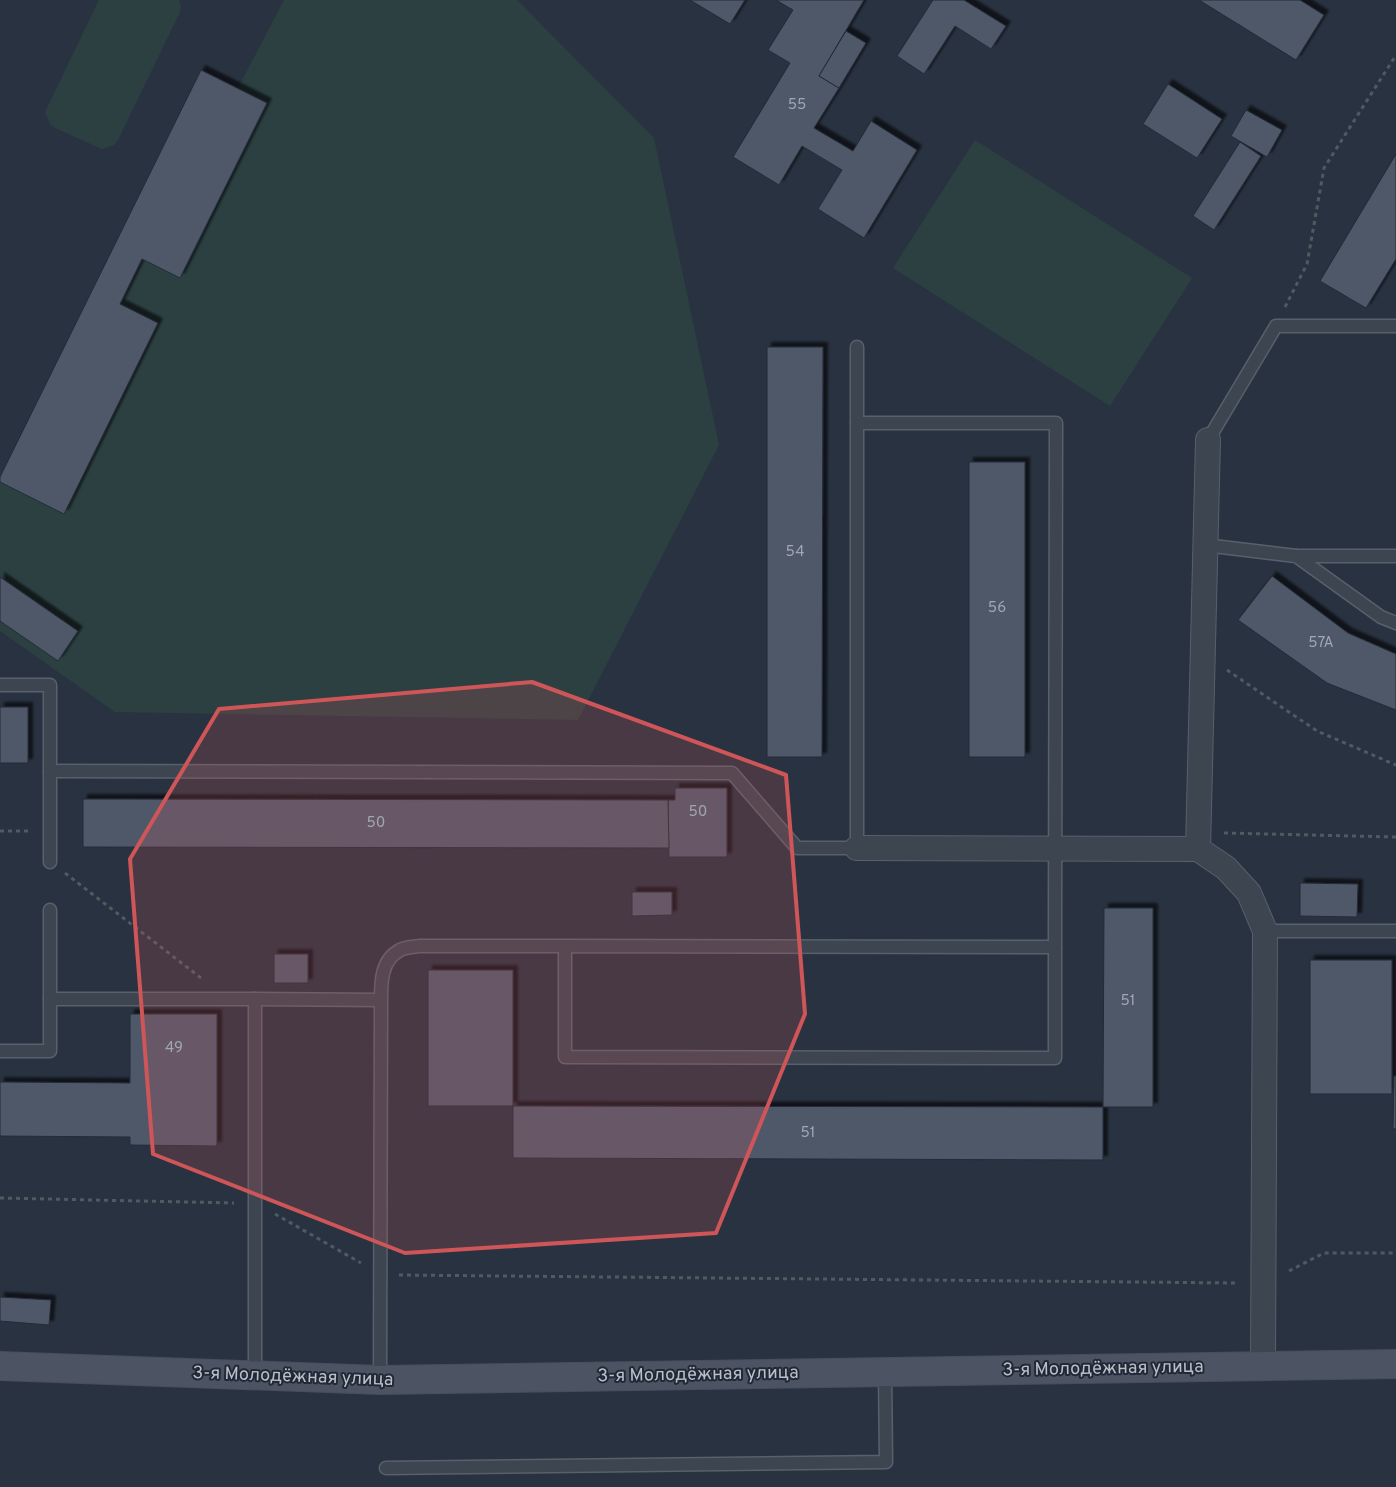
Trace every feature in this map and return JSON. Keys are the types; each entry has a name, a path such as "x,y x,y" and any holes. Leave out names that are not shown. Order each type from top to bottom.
{"main road":[{"name":"3-я Молодёжная улица","path":"0,1366 380,1380 1396,1364"}],"street":[{"path":"1208,440 1199,841 1249,893 1265,931 1263,1366"},
{"path":"857,848 1055,848 1199,841"}],"lane":[{"path":"1208,440 1276,326 1394,322"},
{"path":"50,772 732,773 796,848 857,848 857,347"},
{"path":"565,946 565,1057 1055,1058 1056,423 857,423"},
{"path":"1205,545 1296,556 1396,556"},
{"path":"1296,556 1380,617 1396,622"},
{"path":"0,685 50,685 50,862"},
{"path":"0,1051 50,1051 50,910"},
{"path":"1265,931 1396,931"},
{"path":"380,1380 381,980 386,963 400,950 420,946 1055,947"},
{"path":"50,999 381,1000"},
{"path":"255,999 255,1376"},
{"path":"386,1468 886,1462 885,1372"}],"path":[{"path":"1276,326 1307,264 1324,168 1396,55"},
{"path":"1202,653 1317,731 1396,765"},
{"path":"0,831 50,831"},
{"path":"1199,841 1396,837"},
{"path":"50,862 229,1000"},
{"path":"0,1198 255,1203 381,1275 1263,1283 1324,1253 1396,1253"}],"highlighted area":[{"path":"532,682 786,775 805,1014 716,1233 405,1253 153,1154 130,859 219,709"}],"green space":[{"path":"99,0 179,0 181,8 118,140 114,145 102,149 55,128 50,124 45,112"},
{"path":"284,0 517,0 654,138 719,445 578,720 115,712 0,631 0,477 201,70 238,88"},
{"path":"975,140 1192,278 1110,406 893,268"}],"building":[{"path":"690,0 745,0 730,24"},
{"path":"776,0 864,0 819,76 839,88 814,128 853,151 871,121 917,150 864,238 818,209 842,170 802,146 779,185 733,157 790,63 768,50 793,10"},
{"path":"933,0 964,0 1006,26 991,49 955,26 924,74 897,56"},
{"path":"1199,0 1300,0 1324,15 1296,60"},
{"path":"846,31 866,43 839,88 819,76"},
{"path":"201,70 267,103 180,278 142,259 120,304 158,323 64,514 0,482 0,477"},
{"path":"1168,84 1222,119 1197,158 1143,124"},
{"path":"1246,110 1282,130 1267,157 1231,136"},
{"path":"1240,142 1261,156 1214,230 1193,216"},
{"path":"1396,154 1396,259 1366,308 1320,281"},
{"path":"767,347 823,347 822,757 767,757"},
{"path":"969,462 1025,462 1025,757 969,757"},
{"path":"1272,576 1348,633 1396,654 1396,710 1327,683 1238,620"},
{"path":"0,577 78,631 58,661 0,621"},
{"path":"0,707 28,707 28,763 0,763"},
{"path":"675,788 727,788 727,857 669,857 668,800 675,800"},
{"path":"83,799 668,800 669,848 83,847"},
{"path":"1300,883 1358,884 1357,917 1300,916"},
{"path":"632,892 672,892 672,915 632,916"},
{"path":"1104,908 1153,908 1153,1107 1103,1107"},
{"path":"274,954 308,954 308,983 274,983"},
{"path":"1310,960 1392,960 1392,1094 1310,1094"},
{"path":"428,970 513,970 513,1106 428,1106"},
{"path":"130,1014 217,1014 217,1146 130,1145 130,1137 0,1136 0,1082 130,1083"},
{"path":"1394,1076 1396,1076 1396,1129 1393,1129"},
{"path":"513,1106 1103,1107 1103,1160 513,1158"},
{"path":"0,1297 51,1300 49,1325 0,1321"}]}
